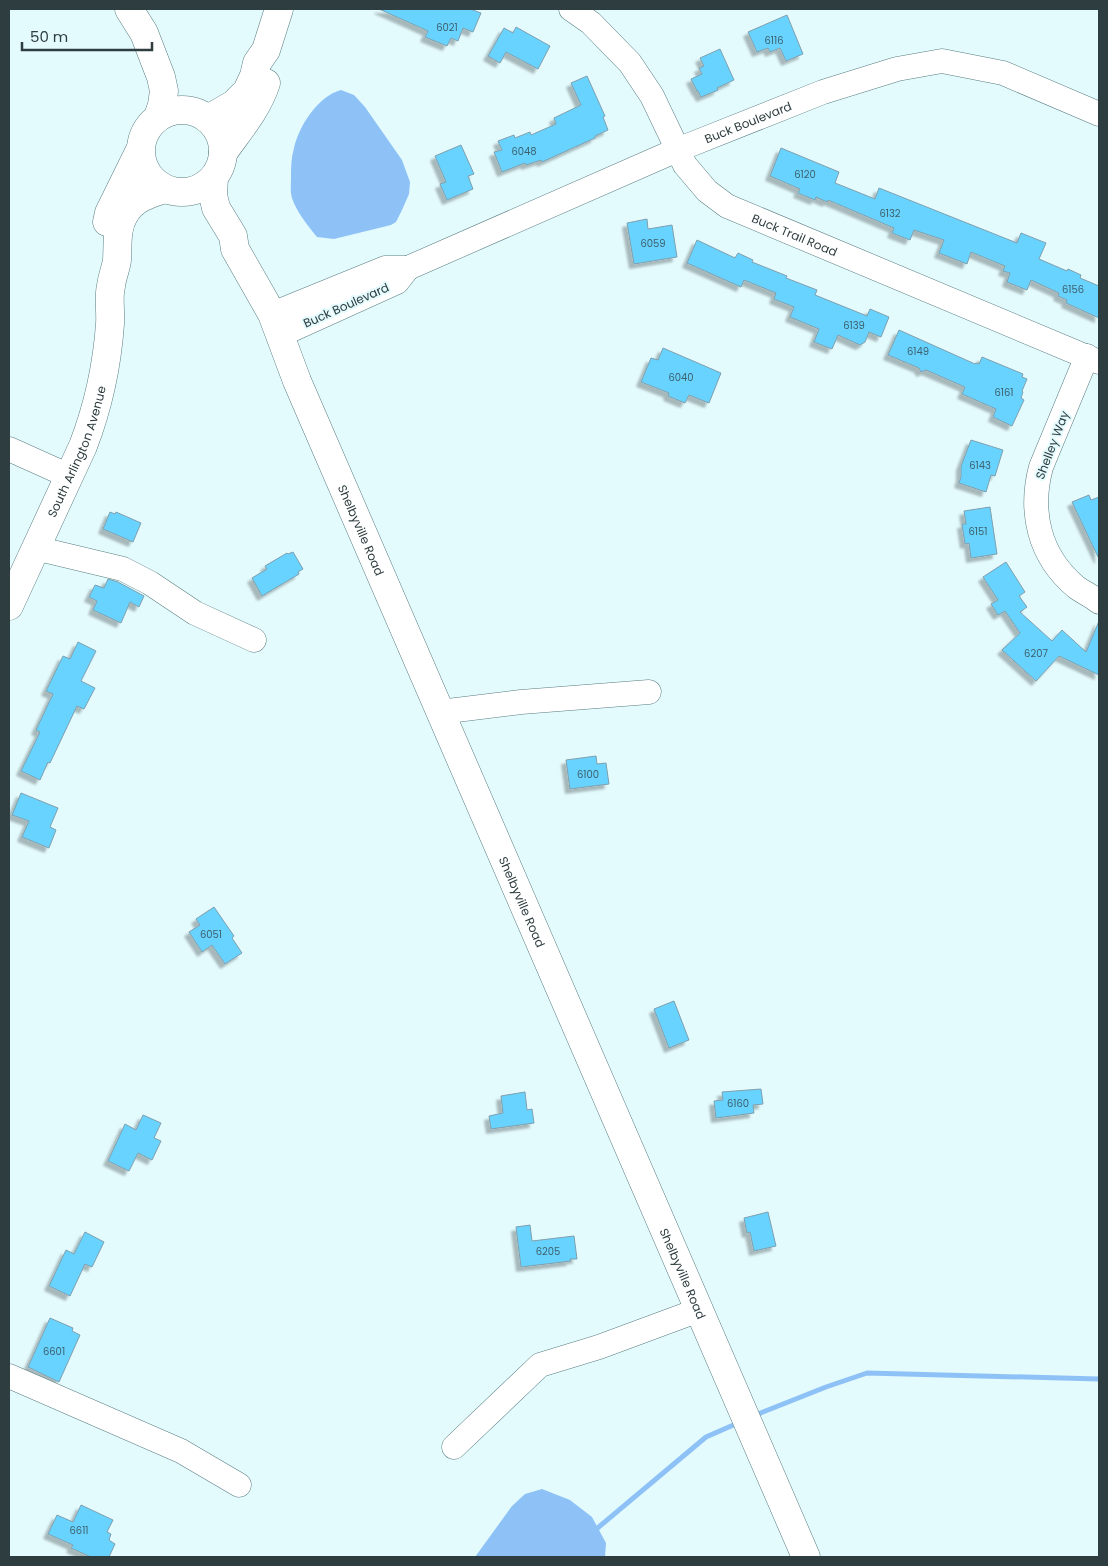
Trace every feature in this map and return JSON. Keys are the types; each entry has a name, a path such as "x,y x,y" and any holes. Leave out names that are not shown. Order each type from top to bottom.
{"main road":[{"path":"129,9 144,33 168,59 194,103 203,116 216,127 221,137 219,165 212,187 214,200 220,215 234,236 235,249"},
{"path":"235,249 220,241 188,202 155,183 148,175 141,161 140,150 144,134 150,125 167,112 189,110 203,116 231,107 243,97 252,82 257,63 266,50 279,9"},
{"path":"144,33 161,77 164,91 158,117"},
{"path":"170,190 186,192 206,185 252,114 262,94 270,67 266,50"},
{"name":"South Arlington Avenue","path":"110,287 103,262 106,225 109,213 140,150"},
{"name":"South Arlington Avenue","path":"9,606 83,446 97,406 105,368 110,324 110,287 116,262 119,229 124,215 137,200 170,190"},
{"name":"Shelbyville Road","path":"235,249 276,325 297,381 806,1557"}],"street":[{"name":"Buck Trail Road","path":"571,9 591,24 635,69 652,96 685,165 707,191 727,206 1093,359"},
{"name":"Buck Boulevard","path":"276,325 397,282 408,268 677,150 823,92 898,69 942,61 1002,73 1099,114"},
{"name":"Shelley Way","path":"1093,359 1041,466 1037,485 1036,505 1038,525 1047,551 1060,571 1086,595 1099,602"},
{"path":"9,449 68,476"},
{"path":"35,548 123,569 150,583 195,613 254,640"},
{"path":"440,712 513,703 649,692"},
{"path":"454,1447 540,1365 599,1347 699,1310"},
{"path":"9,1376 181,1450 239,1485"}],"water":[{"path":"341,90 354,95 365,107 402,160 410,182 409,194 396,222 391,225 334,239 317,237 299,213 291,195 291,167 297,139 305,122 317,105 333,93"},
{"path":"542,1489 570,1500 592,1517 606,1543 605,1557 475,1557 512,1506 525,1494"}],"building":[{"path":"379,9 470,9 481,13 473,32 463,28 458,41 451,38 447,46 425,37 428,31"},
{"path":"787,15 803,54 786,61 780,48 770,52 768,48 757,52 748,32"},
{"path":"516,27 550,46 538,69 506,52 500,63 488,56 504,28 513,33"},
{"path":"720,49 734,80 717,88 718,90 701,97 691,79 702,74 699,68 704,66 700,58"},
{"path":"587,76 605,116 603,117 608,130 595,136 595,138 542,162 541,160 526,165 525,163 502,172 494,152 502,150 498,141 514,135 515,138 530,132 531,135 556,124 554,118 581,105 571,83"},
{"path":"461,145 474,174 468,176 473,189 447,200 440,184 446,182 435,156"},
{"path":"781,148 839,172 835,183 875,199 879,188 1017,243 1021,233 1046,243 1039,259 1067,271 1068,269 1081,275 1080,278 1099,286 1099,318 1066,303 1067,300 1058,296 1059,293 1031,280 1027,290 1007,282 1010,273 1003,271 1005,266 971,252 967,264 939,253 944,240 914,230 910,240 892,233 894,228 828,200 827,202 816,197 815,200 798,193 800,189 770,176"},
{"path":"647,219 648,229 672,225 677,257 634,264 627,223"},
{"path":"697,240 735,258 738,253 753,260 752,262 787,276 786,278 817,290 815,295 867,316 870,309 889,317 881,337 869,332 865,342 860,345 838,335 832,349 814,342 819,329 790,317 794,307 774,299 776,293 744,280 741,287 687,263"},
{"path":"899,330 975,364 979,364 982,357 1023,374 1022,377 1027,379 1021,398 1024,400 1012,426 993,417 996,409 962,394 965,387 926,370 921,372 919,368 888,355"},
{"path":"663,348 721,373 709,403 689,395 685,403 668,396 669,393 641,382 651,358 658,360"},
{"path":"971,440 1003,450 995,476 991,475 986,492 959,483 961,466"},
{"path":"1089,495 1091,500 1099,497 1099,559 1072,502"},
{"path":"990,507 997,554 971,558 969,543 965,544 962,524 966,524 964,511"},
{"path":"110,512 115,514 116,512 141,523 133,542 103,529"},
{"path":"293,552 303,569 298,572 299,574 262,596 252,578 267,569 265,566 287,553"},
{"path":"1006,562 1025,592 1019,596 1027,607 1020,612 1052,641 1062,630 1086,652 1099,621 1099,675 1059,656 1036,681 1002,650 1020,633 1005,611 998,615 991,604 998,600 983,577"},
{"path":"108,579 118,582 144,596 139,607 130,602 121,623 93,610 97,601 89,597 95,585 104,588"},
{"path":"78,642 96,651 81,681 95,688 84,709 77,706 40,780 21,771 40,732 36,730 53,694 46,691 63,656 70,659"},
{"path":"596,756 597,764 606,763 609,784 570,789 566,760"},
{"path":"21,793 58,808 50,827 56,830 49,848 22,837 29,821 12,815"},
{"path":"214,907 234,936 232,938 242,953 225,964 212,945 202,952 189,932 200,925 196,919"},
{"path":"674,1001 689,1040 669,1048 654,1009"},
{"path":"761,1089 763,1104 753,1105 754,1113 716,1118 714,1101 723,1100 722,1092"},
{"path":"525,1092 527,1110 532,1109 534,1123 491,1129 489,1116 503,1113 501,1096"},
{"path":"143,1115 161,1123 154,1138 161,1141 152,1160 138,1153 129,1171 108,1161 125,1124 136,1130"},
{"path":"768,1212 776,1246 754,1251 750,1232 747,1233 744,1218"},
{"path":"530,1225 532,1241 574,1236 577,1259 521,1267 516,1227"},
{"path":"85,1232 104,1242 92,1267 85,1264 70,1296 49,1286 66,1250 74,1254"},
{"path":"50,1318 73,1328 72,1331 80,1335 59,1382 28,1367"},
{"path":"81,1505 113,1520 107,1532 111,1534 109,1540 115,1544 109,1557 91,1557 71,1548 73,1545 48,1534 57,1515 73,1522"}],"waterway":[{"path":"753,1416 867,1373 1099,1379"},
{"path":"594,1531 706,1437 738,1423"}]}
